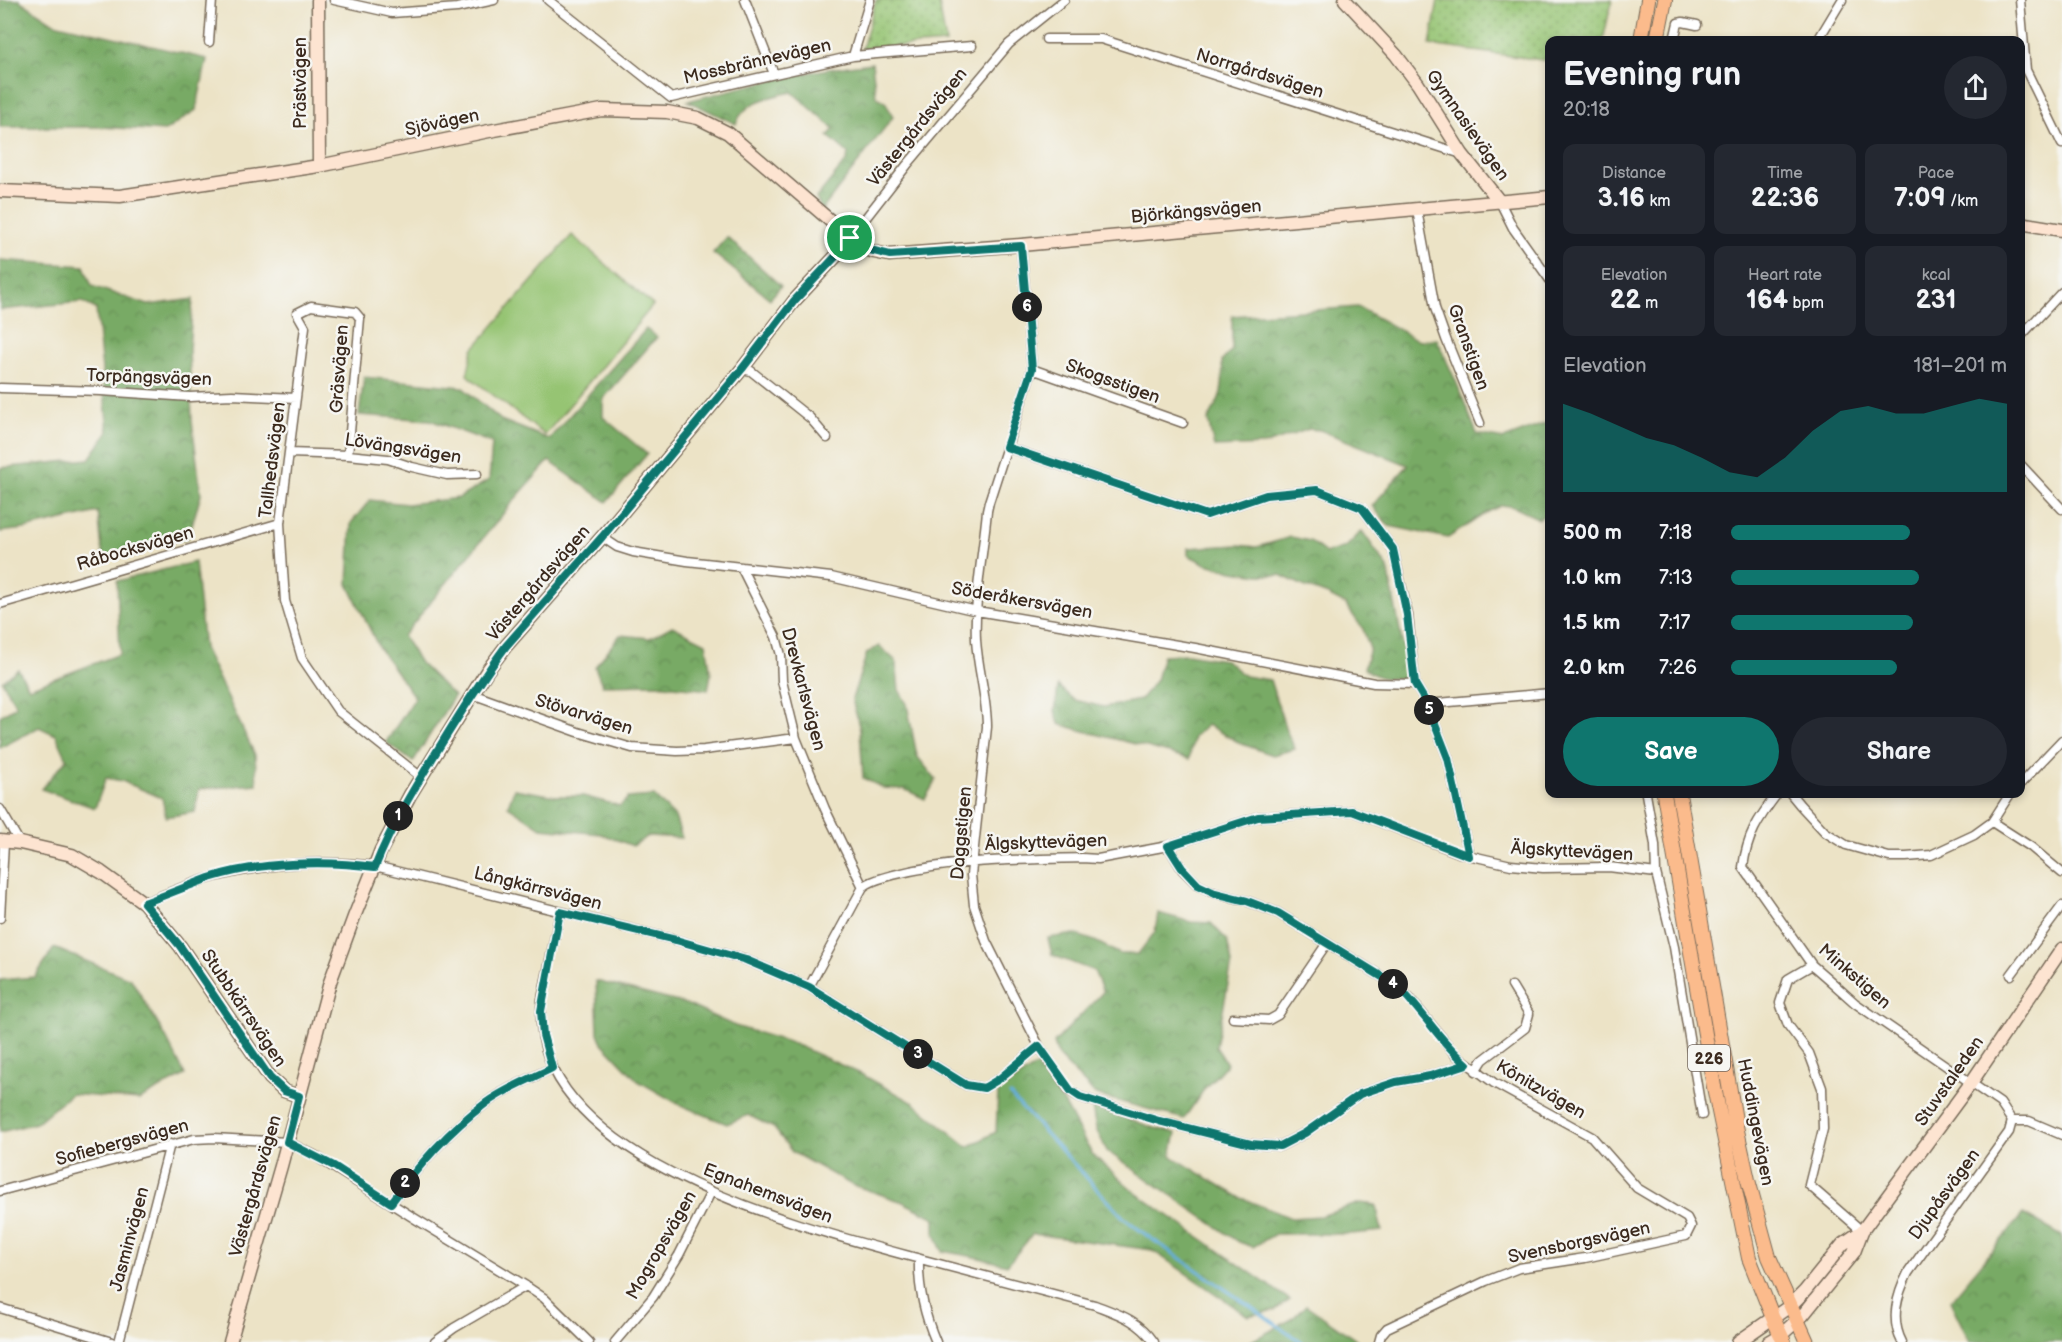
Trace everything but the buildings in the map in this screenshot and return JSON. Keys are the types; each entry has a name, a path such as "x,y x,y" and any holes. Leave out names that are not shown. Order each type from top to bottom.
{"main road":[{"path":"1642,36 1648,0"},
{"path":"1659,36 1665,0"},
{"name":"Huddingevägen","path":"1665,798 1714,1087 1749,1258 1773,1318 1778,1340"},
{"name":"Huddingevägen","path":"1680,798 1736,1126 1748,1180 1769,1257 1807,1342"}],"street":[{"path":"209,42 213,0"},
{"name":"Prästvägen","path":"318,0 319,166"},
{"path":"334,0 392,13 457,8 494,0"},
{"name":"Mossbrännevägen","path":"548,0 671,99 853,56 972,46"},
{"path":"745,0 774,74"},
{"path":"853,56 870,0"},
{"name":"Västergårdsvägen","path":"230,1342 330,982 392,826 472,694 506,646 602,537 742,369 794,301 838,254 1009,44 1064,0"},
{"name":"Gymnasievägen","path":"1346,0 1396,55 1418,84 1462,154 1500,202 1513,228 1545,273"},
{"path":"1820,36 1842,0"},
{"path":"2020,0 2023,36"},
{"path":"1675,36 1678,23 1697,25"},
{"name":"Norrgårdsvägen","path":"1046,39 1101,39 1462,154"},
{"path":"2025,58 2026,70 2062,144"},
{"name":"Sjövägen","path":"0,191 120,196 319,166 602,110 667,112 698,118 728,133 850,238"},
{"name":"Björkängsvägen","path":"850,238 866,249 890,255 1021,246 1545,198"},
{"name":"Granstigen","path":"1418,210 1435,308 1480,423"},
{"path":"2025,224 2062,230"},
{"name":"Daggstigen","path":"1021,246 1032,369 988,502 976,611 979,671 985,696 987,728 971,875 974,905 986,941 1039,1046 1071,1091 1080,1097 1159,1121 1251,1144 1280,1146 1305,1133 1360,1094 1396,1082 1430,1076 1467,1064"},
{"path":"2025,332 2062,292"},
{"name":"Gräsvägen","path":"297,313 311,306 355,312 360,318 348,455"},
{"name":"Tallhedsvägen","path":"297,313 305,327 280,523 285,601 302,658 338,711 421,777"},
{"path":"742,369 751,371 810,418 827,438"},
{"name":"Skogsstigen","path":"1032,369 1183,423"},
{"name":"Torpängsvägen","path":"0,388 102,391 190,397 232,395 296,398"},
{"path":"1006,447 1207,515 1266,495 1317,490 1362,508 1393,549 1407,615 1415,684 1427,704 1448,758 1469,856"},
{"name":"Lövängsvägen","path":"289,453 388,459 447,475 477,474"},
{"path":"2025,469 2062,509"},
{"name":"Råbocksvägen","path":"0,604 280,523"},
{"name":"Söderåkersvägen","path":"602,537 617,547 633,552 687,561 831,577 976,611 1196,648 1374,683 1415,684"},
{"name":"Drevkarlsvägen","path":"741,567 776,637 781,655 782,681 796,738 825,809 863,887"},
{"path":"1427,704 1545,693"},
{"name":"Stövarvägen","path":"472,694 578,732 632,748 704,750 796,738"},
{"path":"2025,779 2062,740"},
{"path":"1647,798 1655,845 1656,873 1674,947 1702,1115"},
{"name":"Minkstigen","path":"1774,798 1758,819 1746,846 1743,867 1812,965 1855,1003 1971,1083"},
{"path":"1794,798 1825,832 1839,841 1889,857 1931,855 1974,836 1992,822 2007,798"},
{"path":"0,809 20,843"},
{"name":"Älgskyttevägen","path":"863,887 871,882 901,873 973,861 1098,859 1168,846 1258,817 1352,811 1469,856 1511,866 1609,867 1656,873"},
{"path":"1992,822 2031,847 2062,873"},
{"path":"0,918 2,842 20,843 72,855 101,872 144,903"},
{"name":"Könitzvägen","path":"1168,846 1182,868 1198,885 1215,893 1247,901 1278,913 1397,986 1455,1054 1467,1064 1501,1087 1592,1137 1636,1188 1687,1218 1691,1226"},
{"name":"Långkärrsvägen","path":"144,903 212,878 271,865 342,864 375,867 746,960 809,987 966,1085 984,1088 999,1079 1039,1046"},
{"path":"809,987 863,887"},
{"name":"Stubbkärrsvägen","path":"144,903 180,946 270,1078 284,1091 299,1096"},
{"path":"2011,975 2062,906"},
{"name":"Egnahemsvägen","path":"560,912 541,1011 543,1035 552,1068 564,1088 579,1106 609,1133 661,1166 711,1192 773,1217 843,1239 1095,1305 1123,1315 1148,1333 1154,1342"},
{"path":"1233,1018 1269,1020 1278,1015 1327,943"},
{"name":"Stuvstaleden","path":"1778,1340 1797,1322 1854,1252 1862,1231 1971,1083 2062,949"},
{"path":"1812,965 1788,979 1780,1003 1788,1025 1809,1053 1822,1088 1823,1129 1809,1185 1862,1231"},
{"path":"1476,1071 1483,1060 1525,1028 1529,1014 1512,986"},
{"path":"391,1203 420,1163 446,1135 488,1101 552,1068"},
{"path":"1971,1083 2000,1103 2012,1121 2029,1121 2062,1135"},
{"name":"Djupåsvägen","path":"1902,1342 1898,1334 1895,1315 1897,1299 1908,1273 2009,1132 2012,1121"},
{"name":"Sofiebergsvägen","path":"0,1191 194,1139 287,1142 334,1166 526,1286 544,1299 589,1342"},
{"name":"Jasminvägen","path":"119,1342 170,1144"},
{"name":"Mogropsvägen","path":"615,1342 653,1297 679,1256 711,1192"},
{"name":"Svensborgsvägen","path":"1379,1342 1387,1328 1486,1281 1519,1268 1596,1256 1686,1236 1691,1226"},
{"name":"Stuvstaleden","path":"1738,1342 1790,1306 1843,1244 1862,1231"},
{"path":"919,1259 922,1307 936,1342"},
{"path":"435,1342 526,1286"},
{"path":"0,1308 112,1342"}],"green space":[{"path":"0,0 19,0 54,23 207,59 196,110 165,131 101,127 0,127"},
{"path":"876,0 923,0 939,3 946,43 862,49"},
{"path":"1438,0 1612,0 1604,36 1545,36 1545,60 1430,45"},
{"path":"872,63 876,96 886,103 893,117 822,210 816,198 847,160 848,153 828,136 834,129 792,92 767,98 752,105 740,116 736,124 688,101 802,74"},
{"path":"572,235 653,305 545,435 467,375 473,349"},
{"path":"727,237 781,286 770,299 713,253"},
{"path":"0,260 84,266 92,286 148,305 193,299 189,349 192,421 201,495 188,538 103,558 98,512 24,529 0,532 0,468 89,459 108,432 96,309 82,302 0,310"},
{"path":"1358,307 1419,341 1437,339 1477,434 1504,439 1545,424 1545,515 1539,519 1514,507 1502,505 1448,538 1389,526 1372,506 1408,465 1320,430 1309,429 1264,445 1214,447 1208,420 1221,392 1222,361 1232,350 1232,316"},
{"path":"646,329 657,337 603,399 603,417 647,454 607,502 549,461 403,636 420,663 454,696 413,762 386,742 415,698 379,648 348,584 351,523 370,500 407,504 459,498 489,480 492,443 430,420 359,415 364,377 462,387 501,420 549,439"},
{"path":"1362,531 1388,568 1409,677 1385,678 1374,675 1364,668 1370,649 1363,629 1345,604 1280,575 1233,571 1206,564 1188,555 1188,548 1239,545 1257,547 1291,537 1310,541 1326,553 1346,547"},
{"path":"195,562 204,648 255,755 257,784 199,789 195,812 166,817 162,798 122,781 106,778 95,808 41,789 67,759 56,735 39,727 0,748 0,716 16,706 2,681 18,669 29,688 120,654 117,581"},
{"path":"672,626 706,643 711,674 708,690 656,684 602,685 595,667 620,635 650,638"},
{"path":"879,646 896,661 899,690 907,704 917,756 936,780 925,799 904,789 883,788 863,778 860,730 852,699 867,653"},
{"path":"1187,654 1225,660 1245,676 1270,680 1286,730 1295,749 1273,755 1242,744 1207,725 1194,737 1189,759 1059,724 1055,711 1058,686 1074,700 1104,707 1140,700 1156,680 1163,655"},
{"path":"514,789 556,796 583,796 620,806 628,798 654,796 675,817 682,838 648,836 633,846 601,834 541,828 508,806"},
{"path":"1158,913 1191,922 1211,923 1227,940 1232,963 1216,1047 1227,1064 1205,1088 1184,1119 1096,1095 1058,1056 1054,1043 1103,992 1094,971 1052,955 1048,938 1074,934 1095,941 1120,954 1138,954 1155,932"},
{"path":"54,948 131,979 167,1039 185,1075 139,1100 71,1094 36,1123 0,1132 0,980 35,977"},
{"path":"596,981 686,1004 735,1026 792,1043 861,1074 914,1103 968,1147 996,1132 998,1092 1036,1066 1064,1103 1092,1154 1136,1193 1290,1300 1275,1310 1248,1316 1152,1250 1033,1234 1007,1265 942,1251 935,1234 935,1218 903,1202 850,1184 792,1152 774,1128 748,1115 727,1124 680,1105 638,1081 602,1043 598,1033"},
{"path":"1092,1107 1176,1133 1171,1156 1239,1197 1291,1218 1321,1216 1360,1203 1376,1205 1382,1231 1351,1234 1275,1234 1253,1247 1239,1242 1107,1151 1096,1129"},
{"path":"2023,1214 2062,1236 2062,1342 1970,1342 1950,1301"},
{"path":"1306,1305 1359,1342 1250,1342 1292,1319"}],"waterway":[{"path":"1010,1095 1124,1218 1302,1342"}],"route":[{"path":"850,238 861,247 890,255 1021,246 1032,369 1006,447 1207,515 1266,495 1317,490 1362,508 1393,549 1407,615 1415,684 1427,704 1448,758 1469,856 1352,811 1258,817 1168,846 1182,868 1198,885 1215,893 1247,901 1278,913 1397,986 1455,1054 1467,1064 1430,1076 1396,1082 1360,1094 1305,1133 1280,1146 1251,1144 1159,1121 1080,1097 1071,1091 1039,1046 999,1079 984,1088 966,1085 809,987 746,960 676,940 560,912 541,1011 543,1035 552,1068 488,1101 446,1135 420,1163 391,1203 334,1166 287,1142 299,1096 284,1091 270,1078 206,982 144,903 212,878 271,865 342,864 375,867 392,826 487,671 506,646 652,478 742,369 794,301 850,238"}]}
